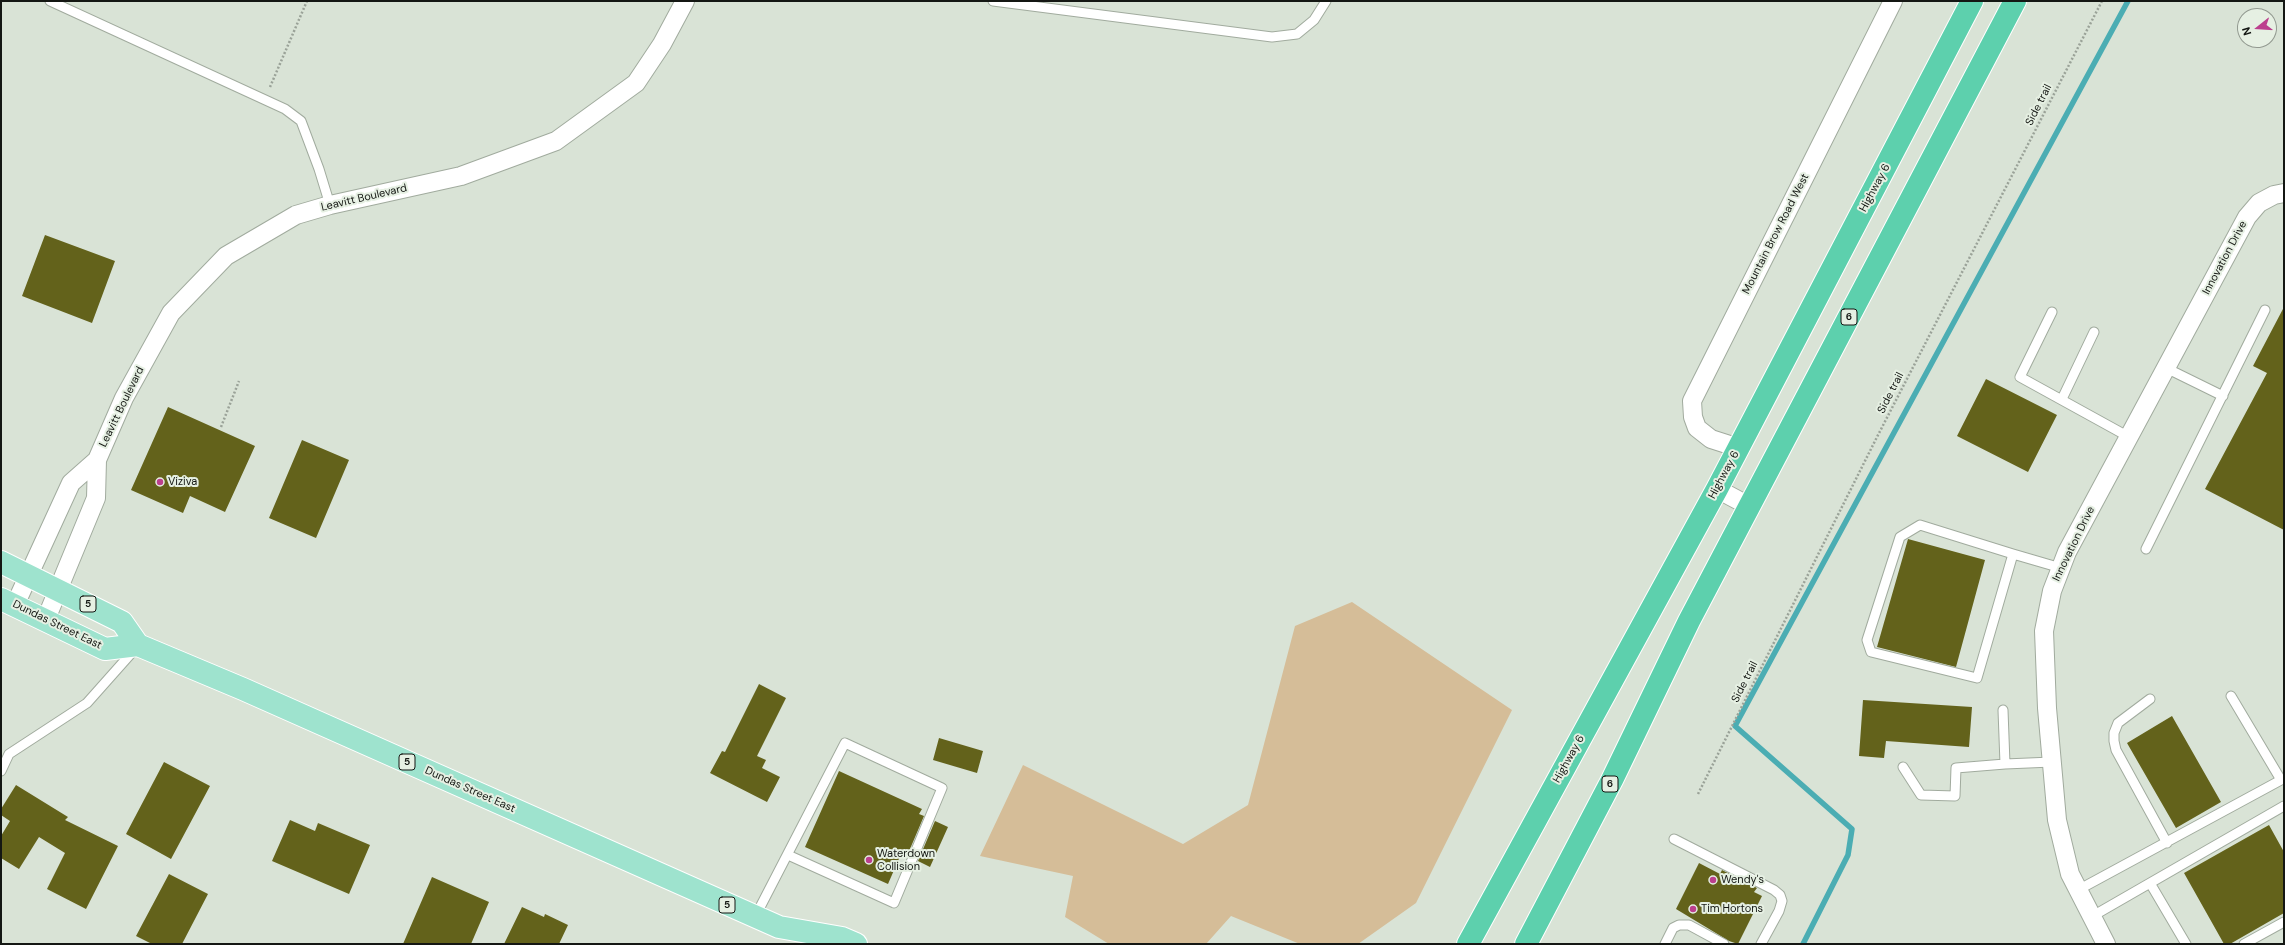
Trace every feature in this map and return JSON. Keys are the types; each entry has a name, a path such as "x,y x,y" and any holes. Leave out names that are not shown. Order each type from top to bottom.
{"highway":[{"name":"Highway 6","path":"1468,944 1739,448 1972,1"},
{"name":"6","path":"1526,944 1608,786 1689,621 1949,128 2014,1"}],"main road":[{"name":"5","path":"1,562 28,574 122,622 138,645"},
{"name":"Dundas Street East","path":"8,602 46,619 105,649 138,645 243,689 779,927 803,944"},
{"name":"Dundas Street East","path":"779,927 842,938 856,944"}],"street":[{"name":"Leavitt Boulevard","path":"46,619 96,498 97,460 124,398 171,313 226,256 296,216 330,205 461,176 556,141 636,82 662,44 685,1"},
{"name":"Mountain Brow Road West","path":"1739,448 1711,440 1697,428 1693,416 1692,401 1893,1"},
{"name":"Innovation Drive","path":"2106,944 2070,874 2057,820 2047,708 2044,631 2052,591 2061,568 2129,437 2247,217 2259,203 2274,195 2284,193"},
{"name":"Leavitt Boulevard","path":"8,602 28,574 71,483 97,460"},
{"path":"1717,488 1749,506"}],"lane":[{"path":"50,1 285,109 300,121 319,169 330,205"},
{"path":"993,1 1272,37 1297,34 1314,20 1326,1"},
{"path":"2146,549 2265,310"},
{"path":"2052,312 2020,377 2129,437"},
{"path":"2062,399 2094,332"},
{"path":"2166,368 2223,396"},
{"path":"2013,554 1977,678 1871,652 1867,640 1900,537 1920,525 2061,568"},
{"path":"1,771 9,754 87,703 138,645"},
{"path":"2078,890 2281,780 2231,696"},
{"path":"2150,699 2118,723 2114,733 2114,741 2116,750 2167,842"},
{"path":"2003,710 2005,764"},
{"path":"755,917 845,743 942,788 894,903 788,855"},
{"path":"1903,767 1921,796 1955,796 1956,768 2052,762"},
{"path":"2091,917 2284,806"},
{"path":"1674,840 1774,890 1780,895 1782,901 1779,911 1762,944"},
{"path":"2150,883 2186,944"},
{"path":"2244,944 2284,922"},
{"path":"1665,944 1673,928 1679,925 1689,925 1724,944"}],"path":[{"path":"264,100 307,1"},
{"name":"Side trail","path":"1698,794 1877,437 2102,1"},
{"path":"221,428 239,381"}],"shaded area":[{"path":"1352,602 1512,710 1416,903 1358,944 1300,944 1231,916 1206,944 1109,944 1065,917 1073,876 980,856 1023,765 1183,844 1248,805 1295,626"}],"building":[{"path":"45,235 115,261 92,323 22,296"},
{"path":"2284,307 2284,530 2205,489 2267,373 2253,366"},
{"path":"1986,379 2057,415 2028,472 1957,436"},
{"path":"168,407 255,446 225,512 190,496 183,513 131,490"},
{"path":"302,440 349,460 316,538 269,518"},
{"path":"1908,539 1985,560 1956,667 1877,647"},
{"path":"759,684 786,698 757,756 766,760 762,768 780,777 767,802 710,773 722,751 725,752"},
{"path":"1863,700 1972,707 1969,747 1886,741 1884,758 1859,756"},
{"path":"2172,716 2221,802 2176,828 2127,743"},
{"path":"939,738 983,751 977,773 933,760"},
{"path":"164,762 210,786 171,859 126,834"},
{"path":"839,771 922,809 919,814 924,816 907,856 901,854 888,884 805,847"},
{"path":"16,785 68,817 65,820 118,846 86,909 47,889 65,853 39,837 19,869 1,858 1,836 10,821 1,815 1,809"},
{"path":"290,820 315,831 318,823 370,845 349,894 272,861"},
{"path":"935,821 948,827 930,867 918,861"},
{"path":"2269,825 2284,852 2284,913 2230,944 2224,944 2184,873"},
{"path":"1699,863 1720,874 1722,870 1757,888 1754,892 1762,896 1738,944 1729,941 1676,909"},
{"path":"169,874 208,894 182,944 152,944 136,936"},
{"path":"432,877 489,902 471,944 403,944"},
{"path":"522,907 544,917 545,914 568,925 559,944 504,944"}],"waterway":[{"path":"1803,944 1848,855 1852,829 1735,726 2128,1"}],"place":[{"name":"Viziva","path":"160,482"},
{"name":"Waterdown Collision","path":"869,860"},
{"name":"Wendy's","path":"1713,880"},
{"name":"Tim Hortons","path":"1693,909"}]}
